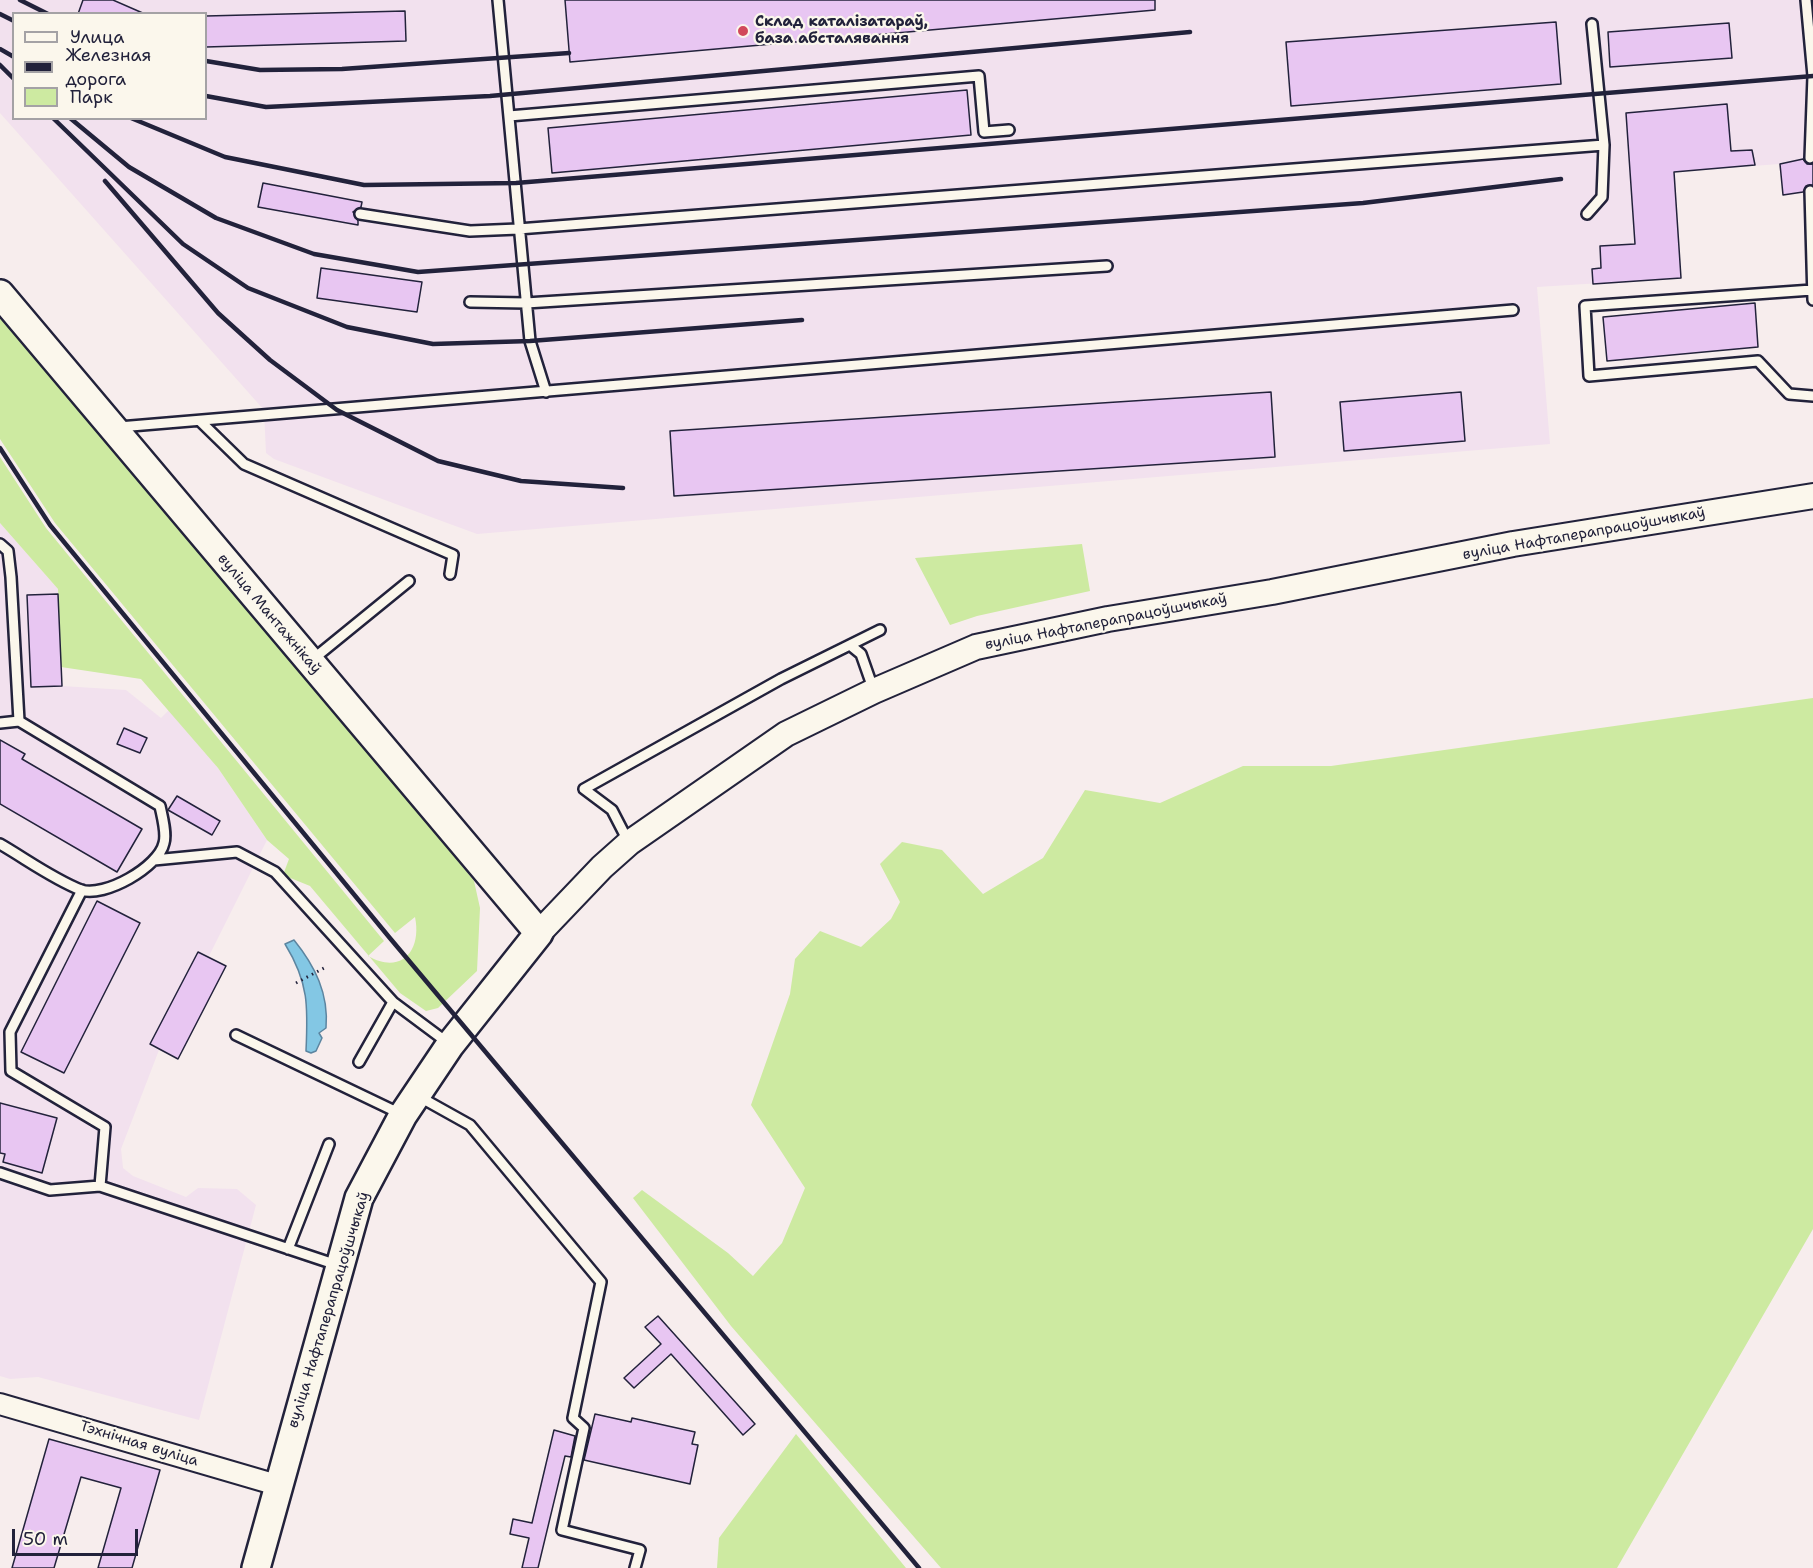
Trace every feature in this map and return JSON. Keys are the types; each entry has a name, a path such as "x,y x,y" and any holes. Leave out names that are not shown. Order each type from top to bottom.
{"main road":[{"name":"вуліца Мантажнікаў","path":"0,294 539,933"},
{"name":"вуліца Нафтаперапрацоўшчыкаў","path":"256,1568 277,1485 359,1198 409,1105 450,1045 539,933"}],"street":[{"name":"вуліца Нафтаперапрацоўшчыкаў","path":"539,933 602,867 629,843 786,734 874,691 976,647 1108,619 1272,592 1514,544 1813,496"},
{"name":"Тэхнічная вуліца","path":"0,1404 277,1485"}],"lane":[{"path":"498,0 530,341 546,392"},
{"path":"1806,0 1813,76 1810,158"},
{"path":"1587,214 1602,197 1604,145 1592,24"},
{"path":"509,116 979,76 984,132 1009,130"},
{"path":"360,214 470,231 518,229 1604,145"},
{"path":"1810,191 1812,295 1585,306 1589,376 1758,361 1789,394 1813,396"},
{"path":"470,302 526,303 1107,266"},
{"path":"111,428 1513,310"},
{"path":"201,422 244,464 453,555 450,574"},
{"path":"0,544 8,551 11,578 19,721"},
{"path":"310,662 409,581"},
{"path":"629,843 612,810 584,789 742,700 880,630"},
{"path":"850,645 861,654 874,691"},
{"path":"0,723 19,721 160,806 164,843 154,860 125,882 98,892 82,890 0,844"},
{"path":"154,860 237,852 275,872 393,1002 450,1045"},
{"path":"82,890 10,1032 11,1071 105,1127 100,1186"},
{"path":"359,1062 393,1002"},
{"path":"0,1028 10,1032"},
{"path":"236,1035 409,1105 470,1125 601,1282 573,1418 584,1428 562,1530 640,1550 634,1568"},
{"path":"288,1249 329,1144"},
{"path":"0,1173 50,1190 100,1186 340,1266"}],"path":[{"path":"296,983 324,968"}],"shaded area":[{"path":"0,0 1813,0 1813,192 1783,195 1779,164 1675,172 1681,278 1537,287 1550,444 477,534 274,459 266,453 264,410 0,113"},
{"path":"0,523 58,589 62,686 126,690 161,718 169,710 218,768 267,840 209,956 226,966 178,1059 159,1050 121,1149 123,1168 133,1176 186,1197 198,1188 237,1189 256,1205 199,1420 38,1377 10,1379 0,1376"}],"green space":[{"path":"0,314 338,711 474,881 480,908 477,971 438,1008 426,1011 400,993 369,957 390,963 406,956 415,940 415,917 395,933 55,523 0,439"},
{"path":"0,457 46,528 384,941 368,956 310,886 283,875 289,859 267,840 218,768 141,679 61,667 58,589 0,523"},
{"path":"1082,544 1090,591 977,616 950,625 915,558"},
{"path":"1813,698 1813,1229 1617,1568 941,1568 731,1326 633,1198 642,1190 728,1253 753,1276 782,1243 805,1188 751,1105 790,994 795,959 820,931 861,947 891,919 900,902 880,864 902,842 942,850 983,894 1043,858 1085,790 1160,803 1243,766 1331,766"},
{"path":"796,1434 906,1568 717,1568 719,1538"}],"water":[{"path":"294,940 314,970 325,1004 326,1028 319,1033 322,1038 316,1051 311,1053 306,1051 307,1008 303,983 285,944"}],"building":[{"path":"83,0 113,0 140,12 79,12"},
{"name":"Склад каталізатараў, база абсталявання","path":"565,0 1155,0 1155,10 570,62"},
{"path":"405,11 406,41 207,47 207,16"},
{"path":"1556,22 1561,84 1291,106 1286,42"},
{"path":"1729,23 1732,58 1610,67 1608,32"},
{"path":"967,90 971,135 552,173 548,128"},
{"path":"1727,104 1731,151 1752,150 1755,165 1674,172 1681,278 1593,284 1592,269 1601,268 1600,246 1635,244 1626,113"},
{"path":"1803,159 1807,164 1813,164 1813,185 1806,186 1803,192 1783,195 1780,164"},
{"path":"263,183 362,202 361,207 353,212 358,225 258,207"},
{"path":"321,268 422,282 417,312 317,298"},
{"path":"1755,303 1758,347 1607,361 1603,317"},
{"path":"1271,392 1275,457 674,496 670,431"},
{"path":"1461,392 1465,441 1344,451 1340,402"},
{"path":"58,594 62,686 31,687 27,595"},
{"path":"124,728 147,738 140,753 117,744"},
{"path":"0,740 25,754 22,759 142,829 117,872 0,804"},
{"path":"177,796 220,821 212,835 168,810"},
{"path":"97,901 140,923 64,1073 21,1052"},
{"path":"198,952 226,966 178,1059 150,1044"},
{"path":"0,1103 57,1118 42,1173 3,1162 5,1154 0,1153"},
{"path":"658,1316 755,1424 743,1435 671,1354 634,1388 624,1378 661,1344 645,1327"},
{"path":"595,1414 631,1422 632,1418 695,1432 692,1444 698,1445 690,1484 584,1460"},
{"path":"554,1430 575,1436 571,1457 565,1456 538,1568 522,1568 529,1538 510,1534 513,1519 532,1523"},
{"path":"49,1439 160,1470 132,1568 98,1568 121,1488 81,1477 54,1568 12,1568"}],"railway":[{"path":"20,0 44,12"},
{"path":"0,14 12,20"},
{"path":"207,96 266,107 490,96 1190,32"},
{"path":"0,49 12,56"},
{"path":"207,61 260,70 342,69 569,53"},
{"path":"0,65 12,77"},
{"path":"136,120 225,157 364,185 516,183 1813,76"},
{"path":"55,120 183,244 248,288 347,327 433,344 530,341 802,320"},
{"path":"72,120 129,167 216,218 314,254 418,272 1363,203 1561,179"},
{"path":"105,181 218,313 270,360 337,410 438,461 521,481 623,488"},
{"path":"0,448 50,525 389,937 919,1568"}],"place":[{"name":"Склад каталізатараў, база абсталявання","path":"743,31"}]}
